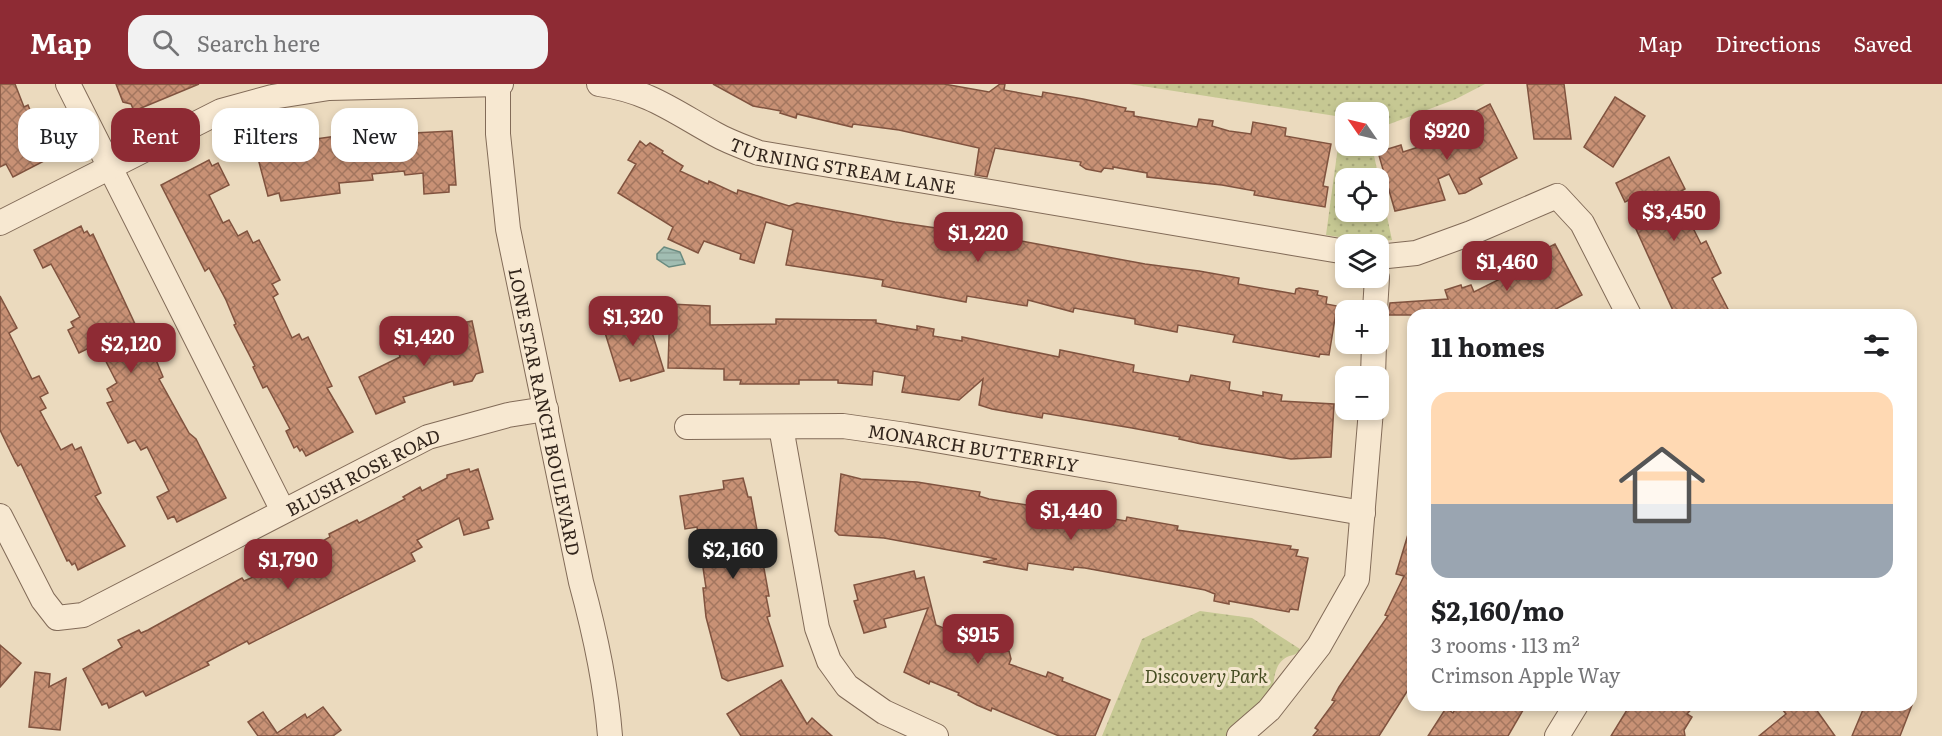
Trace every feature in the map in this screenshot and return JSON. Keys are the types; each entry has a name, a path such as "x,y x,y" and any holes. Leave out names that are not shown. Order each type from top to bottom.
{"street":[{"path":"68,84 108,168 283,511"},
{"path":"0,223 221,111 272,97 329,86 499,84"},
{"name":"LONE STAR RANCH BOULEVARD","path":"499,84 498,134 508,229 581,582 603,669 610,736"},
{"name":"TURNING STREAM LANE","path":"599,84 630,88 678,110 716,135 759,153 1335,250"},
{"path":"1389,256 1416,253 1471,233 1557,196 1582,223 1626,309"},
{"name":"BLUSH ROSE ROAD","path":"0,516 44,600 57,618 83,615 428,437 508,416 546,409"},
{"path":"1239,736 1269,710 1319,646 1357,579 1370,420"},
{"name":"MONARCH BUTTERFLY","path":"687,427 843,426 1364,513"},
{"path":"781,427 817,628 829,661 847,686 884,712 936,736"},
{"path":"1557,736 1572,711"}],"green space":[{"path":"1129,84 1485,84 1456,99 1389,124 1389,102 1335,102 1335,116"},
{"path":"1337,156 1374,156 1377,168 1335,168"},
{"path":"1335,169 1335,222 1388,222 1392,240 1389,240 1389,234 1326,235"},
{"name":"Discovery Park","path":"1200,611 1252,618 1300,649 1296,654 1280,663 1273,689 1229,736 1102,736 1142,639"}],"shaded area":[{"path":"664,247 680,252 685,264 669,267 657,259 657,254"}],"building":[{"path":"0,84 15,84 24,107 28,105 29,108 18,108 18,162 42,162 13,177 6,164 0,167"},
{"path":"116,84 199,84 141,108 133,108 131,104 123,102"},
{"path":"713,84 944,84 989,92 1000,84 1005,84 1004,90 1042,97 1043,92 1083,99 1126,108 1125,111 1134,112 1134,116 1197,127 1199,119 1213,121 1212,126 1229,131 1251,134 1253,122 1286,128 1285,136 1331,144 1323,186 1328,187 1325,207 1254,195 1255,191 1222,185 1147,177 1147,173 1113,167 1113,169 1104,168 1101,172 1086,169 1080,165 1081,162 995,148 987,177 975,175 979,148 899,130 853,124 852,127 797,114 796,118 780,113 781,111 753,106"},
{"path":"1527,84 1564,84 1571,139 1534,139"},
{"path":"1615,97 1645,116 1613,167 1584,147"},
{"path":"1490,104 1517,158 1479,178 1482,184 1465,193 1459,194 1449,174 1438,179 1445,200 1395,211 1389,190 1389,168 1383,168 1379,156 1389,156 1389,149 1401,145 1403,152 1428,144 1462,126 1459,120"},
{"path":"452,131 456,185 449,185 449,192 424,194 423,173 405,175 404,171 372,174 373,180 339,183 340,193 281,201 279,193 268,196 259,162 319,162 319,139 331,137 331,162 418,162 418,133"},
{"path":"640,141 646,146 650,143 683,166 680,171 708,184 709,181 737,194 738,190 789,206 797,203 895,222 963,232 963,235 993,240 994,236 1145,264 1199,271 1239,278 1238,284 1295,294 1296,289 1299,288 1318,291 1317,295 1327,297 1326,304 1335,306 1329,355 1320,354 1319,357 1233,342 1235,335 1178,325 1177,332 1135,324 1135,319 1074,308 1073,312 1028,300 1027,306 967,296 966,302 882,286 883,280 786,265 793,230 766,222 754,263 740,259 741,254 704,241 698,253 668,239 673,227 618,193 636,164 628,160"},
{"path":"1669,157 1685,189 1676,194 1701,244 1706,241 1721,273 1712,278 1728,309 1672,309 1636,229 1644,225 1631,199 1625,202 1616,183"},
{"path":"209,160 212,166 218,163 229,185 209,195 223,223 229,220 238,236 247,231 253,243 259,240 280,280 272,284 278,294 273,297 292,338 299,334 302,340 308,337 332,386 327,388 353,432 306,456 302,449 300,451 297,446 294,448 286,431 290,429 267,386 263,388 253,367 255,366 234,325 236,324 226,300 209,268 205,271 161,185"},
{"path":"81,226 84,233 87,231 90,236 93,234 143,341 146,340 149,343 163,377 159,379 189,433 196,439 226,498 177,522 174,516 168,519 157,497 169,491 147,447 141,450 135,440 128,443 107,403 113,401 107,389 117,383 97,344 79,353 68,330 74,327 71,322 80,317 51,264 43,268 34,250"},
{"path":"1555,244 1582,295 1556,309 1407,309 1407,315 1389,315 1390,303 1448,299 1445,290 1461,285 1462,288 1471,285 1474,292 1502,278 1499,273"},
{"path":"0,296 17,328 9,333 32,379 39,376 48,393 40,397 46,408 40,411 61,450 72,444 75,450 81,447 101,493 95,496 125,546 78,570 75,563 72,565 69,560 67,561 21,464 18,466 16,463 0,430"},
{"path":"670,304 710,306 710,325 776,324 776,319 876,320 876,323 917,330 917,326 934,329 933,336 962,341 962,337 1059,357 1060,350 1134,365 1133,372 1189,382 1191,375 1230,382 1229,390 1263,396 1263,392 1282,395 1281,401 1334,404 1331,457 1291,459 1043,413 1042,418 992,409 979,405 983,379 959,400 902,392 905,376 873,371 872,385 838,383 838,380 799,380 799,384 740,384 741,380 724,380 724,369 668,368"},
{"path":"645,310 664,371 631,381 630,378 620,381 602,323"},
{"path":"472,321 483,372 476,374 472,381 454,385 453,381 403,397 405,402 376,414 359,377 400,357 395,341 425,331 428,339 455,333 453,325"},
{"path":"469,469 470,472 478,469 493,519 487,521 489,528 464,535 459,518 417,540 422,547 411,553 415,561 249,644 247,641 207,662 209,665 146,696 143,691 109,708 107,703 102,705 83,669 122,647 118,640 139,630 141,633 148,630 242,578 244,581 274,568 330,537 329,534 357,520 359,523 405,499 403,497 420,487 422,491 447,478 447,475"},
{"path":"841,474 861,479 917,482 980,492 979,496 989,499 1126,521 1127,517 1178,526 1177,530 1291,546 1290,549 1298,550 1296,556 1308,558 1298,610 1290,609 1289,612 1229,601 1229,604 1214,601 1215,594 1205,590 1085,568 1074,567 1073,570 1028,563 1027,570 983,562 997,559 884,538 839,535 835,531"},
{"path":"743,478 748,497 751,497 769,596 766,596 770,616 767,617 783,666 728,681 722,678 706,617 703,588 706,588 697,527 685,529 680,496 724,489 723,481"},
{"path":"1407,538 1407,692 1379,736 1313,736 1318,730 1315,728 1335,701 1332,700 1339,687 1388,616 1385,615 1404,576 1396,574"},
{"path":"914,571 916,579 924,577 936,625 1000,651 1009,651 1011,659 1009,664 1046,677 1048,672 1063,678 1062,681 1110,700 1095,736 1059,736 992,708 991,711 958,695 959,693 930,681 929,684 904,672 928,608 884,619 886,627 864,633 854,601 858,600 854,585"},
{"path":"0,645 21,663 0,687"},
{"path":"35,672 50,674 49,687 66,678 60,730 29,727"},
{"path":"781,680 807,724 812,718 832,736 741,736 727,714"},
{"path":"323,707 341,730 333,736 258,736 248,722 263,712 277,733 305,714 307,718"},
{"path":"1444,711 1453,713 1454,711 1523,711 1508,736 1428,736"},
{"path":"1626,711 1690,711 1687,714 1692,717 1684,730 1685,736 1611,736"},
{"path":"1784,711 1817,711 1835,736 1759,736 1786,714"},
{"path":"1862,711 1910,711 1900,736 1852,736"}]}
